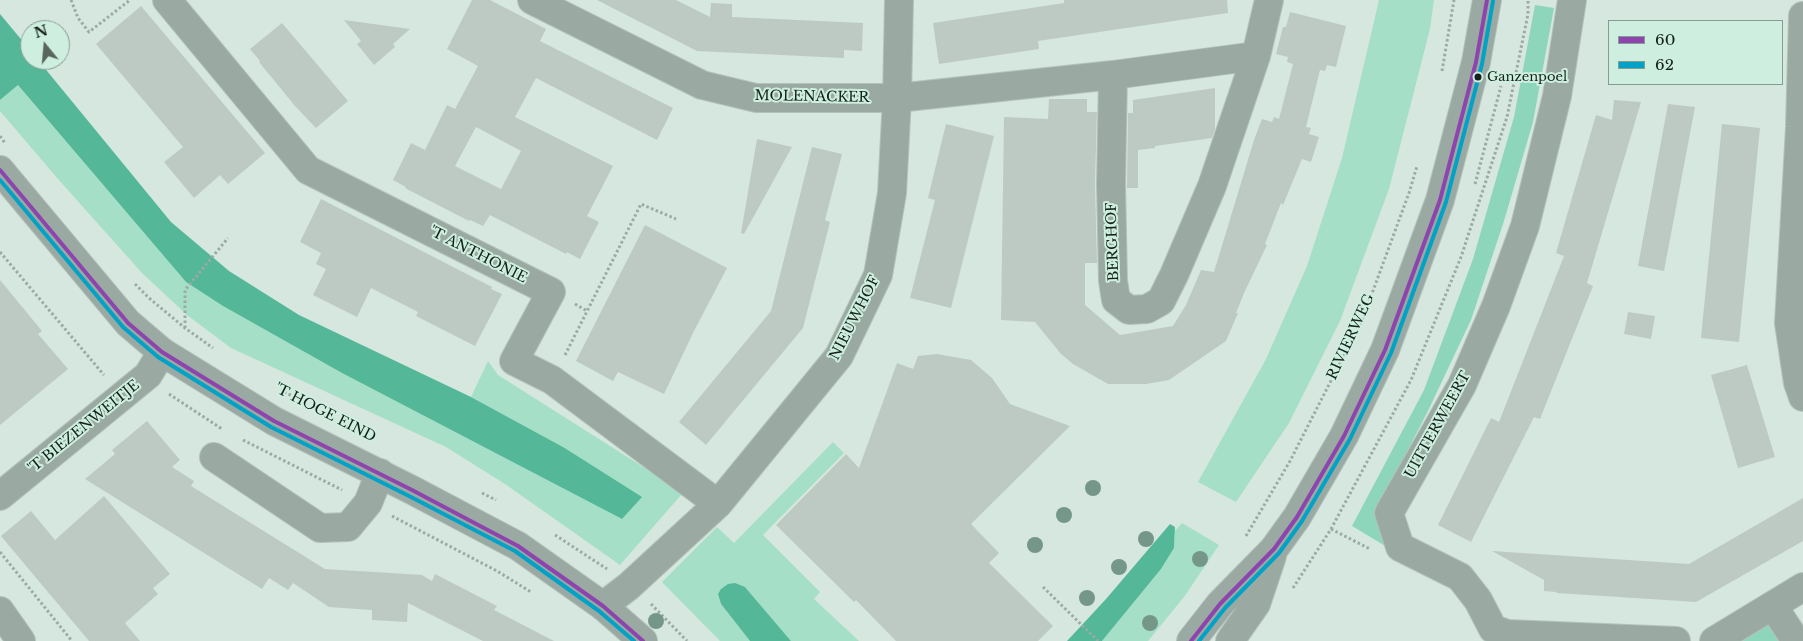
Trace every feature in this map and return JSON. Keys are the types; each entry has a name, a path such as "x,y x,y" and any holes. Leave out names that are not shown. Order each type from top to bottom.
{"street":[{"name":"'T ANTHONIE","path":"167,0 308,170 552,292 514,361 552,380 718,504"},
{"name":"MOLENACKER","path":"532,0 702,85 756,98 897,98 1113,75"},
{"name":"NIEUWHOF","path":"603,606 629,586 718,504 839,356 878,275 892,193 897,98 899,0"},
{"name":"BERGHOF","path":"1113,75 1113,281 1116,300 1129,310 1147,309 1161,301 1174,276 1212,186 1256,56 1269,0"},
{"path":"1190,641 1220,604 1274,550 1297,517 1344,436 1385,350 1440,200 1476,62 1487,0"},
{"name":"UITTERWEERT","path":"1400,547 1389,513 1462,386 1496,306 1525,226 1557,96 1572,0"},
{"path":"1803,16 1800,127 1789,323 1798,383 1803,397"},
{"path":"1113,75 1256,56"},
{"name":"'T HOGE EIND","path":"5,159 128,323 162,352 274,420 380,473 518,546 603,606 643,641"},
{"name":"'T BIEZENWEITJE","path":"0,496 148,375 162,352"},
{"path":"214,457 320,528 348,526 368,503 380,473"},
{"path":"1400,547 1460,577 1478,600 1493,629 1507,634 1676,641"},
{"path":"1230,641 1256,604 1274,550"},
{"path":"1714,641 1803,587"},
{"path":"1773,606 1796,641"},
{"path":"0,611 21,641"}],"path":[{"path":"71,0 78,18 89,32 130,0"},
{"path":"1442,75 1454,0"},
{"path":"0,136 5,159"},
{"name":"RIVIERWEG","path":"1241,544 1290,461 1363,318 1409,193 1419,160"},
{"path":"552,380 641,204 676,220"},
{"path":"185,328 184,290 228,238"},
{"path":"0,252 122,396"},
{"path":"129,278 149,298 185,328 215,349"},
{"name":"'T HOGE EIND","path":"282,391 308,404"},
{"path":"240,438 496,571 537,596"},
{"path":"476,490 500,503"},
{"path":"1331,529 1385,556 1400,547"},
{"path":"552,533 593,559 629,586 687,641"},
{"path":"0,552 72,641"},
{"path":"1043,588 1098,641"}],"shaded area":[{"path":"1379,0 1434,0 1430,29 1389,189 1340,321 1289,423 1236,502 1198,482 1266,359 1307,266 1342,158"},
{"path":"1535,5 1554,8 1533,122 1504,221 1471,320 1427,413 1376,511 1387,547 1352,526 1424,390 1473,259 1514,117"},
{"path":"0,14 20,38 20,70 46,70 171,222 229,271 299,315 471,397 563,447 642,497 622,519 342,373 223,306 186,282 18,85 0,100"},
{"path":"18,85 186,282 223,306 342,373 622,519 563,447 471,397 488,361 498,375 659,477 682,494 620,565 505,484 446,447 231,348 187,315 142,273 0,111 0,100"},
{"path":"833,442 844,453 763,535 820,592 814,599 859,641 791,641 745,587 718,594 721,604 750,641 720,641 662,582 717,527 734,543"},
{"path":"1182,523 1219,545 1184,597 1148,641 1102,641 1161,569 1174,548 1175,531"},
{"path":"1170,524 1175,527 1174,548 1161,569 1102,641 1067,641 1106,599"},
{"path":"735,583 745,587 791,641 750,641 721,604 718,594 728,584"},
{"path":"1767,624 1779,641 1735,641"}],"building":[{"path":"472,0 490,0 546,29 540,41 673,108 657,140 536,78 515,117 613,166 587,216 599,222 580,259 567,252 566,254 490,215 483,226 469,221 393,180 411,143 425,150 447,105 455,109 478,66 447,49","holes":["476,127 521,151 501,189 455,166"]},
{"path":"597,0 676,0 710,17 711,3 732,4 732,17 863,23 862,51 844,50 844,58 697,51"},
{"path":"1064,0 1227,0 1228,13 1038,41 1039,49 939,64 933,23 1064,3"},
{"path":"141,6 265,153 228,184 220,175 194,198 164,162 183,147 96,44"},
{"path":"1290,12 1346,26 1336,67 1327,65 1325,71 1320,70 1306,127 1311,128 1309,134 1319,137 1311,162 1302,159 1283,205 1281,203 1265,244 1267,245 1244,293 1226,341 1169,380 1146,384 1108,384 1073,364 1061,354 1035,322 1001,320 1004,117 1048,119 1049,99 1087,99 1087,112 1097,112 1095,184 1097,263 1085,263 1085,305 1120,335 1173,326 1186,305 1201,270 1214,272 1262,119 1272,122 1274,117 1279,119 1293,64 1287,62 1288,57 1276,54 1283,27 1286,27"},
{"path":"344,20 410,29 393,44 395,47 374,65 357,44 361,41"},
{"path":"282,23 348,101 316,128 295,106 250,49"},
{"path":"1215,88 1215,129 1212,138 1138,150 1138,188 1127,188 1128,113 1133,113 1133,100"},
{"path":"1614,100 1641,102 1587,283 1593,286 1540,419 1534,417 1471,542 1438,525 1491,418 1499,422 1564,256 1556,253 1596,115 1612,120"},
{"path":"1668,104 1695,107 1664,271 1638,266"},
{"path":"946,124 994,136 951,308 910,298 935,200 928,198"},
{"path":"1722,124 1760,128 1739,342 1701,338"},
{"path":"757,139 792,147 744,234 741,233"},
{"path":"812,147 842,154 825,220 830,222 803,328 706,445 679,422 771,311"},
{"path":"321,199 492,287 491,289 502,294 475,346 416,316 418,312 371,288 357,317 313,295 326,269 316,264 321,253 300,242"},
{"path":"645,225 727,268 664,394 618,372 613,381 576,361"},
{"path":"0,280 42,331 38,334 68,369 0,425"},
{"path":"1628,312 1655,316 1651,339 1624,334"},
{"path":"937,354 971,360 992,378 1010,404 1070,426 971,524 999,553 989,563 1053,626 1038,641 896,641 856,600 854,602 776,525 846,454 859,468 897,363 913,369 918,356"},
{"path":"1747,365 1775,457 1738,468 1711,375"},
{"path":"147,421 180,460 172,467 194,481 191,486 325,569 422,575 432,581 435,574 497,606 494,610 554,641 483,641 408,603 407,622 372,620 372,610 329,607 293,583 288,590 269,578 262,589 85,479 115,454 112,450"},
{"path":"104,496 170,574 153,588 158,594 125,623 140,641 89,641 1,536 31,511 55,540"},
{"path":"1803,498 1803,541 1696,602 1544,591 1544,580 1492,551 1689,564"}],"transit line":[{"name":"60","path":"1191,641 1220,604 1274,549 1297,517 1344,436 1385,350 1440,200 1476,62 1487,0"},
{"name":"62","path":"1199,641 1225,608 1279,553 1302,521 1350,439 1391,353 1446,202 1482,64 1493,1"},
{"name":"60","path":"0,170 128,323 162,352 274,421 412,490 518,546 603,606 643,641"},
{"name":"62","path":"0,180 123,327 158,357 271,427 515,551 599,611 634,641"}],"place":[{"name":"Ganzenpoel","path":"1478,77"}]}
